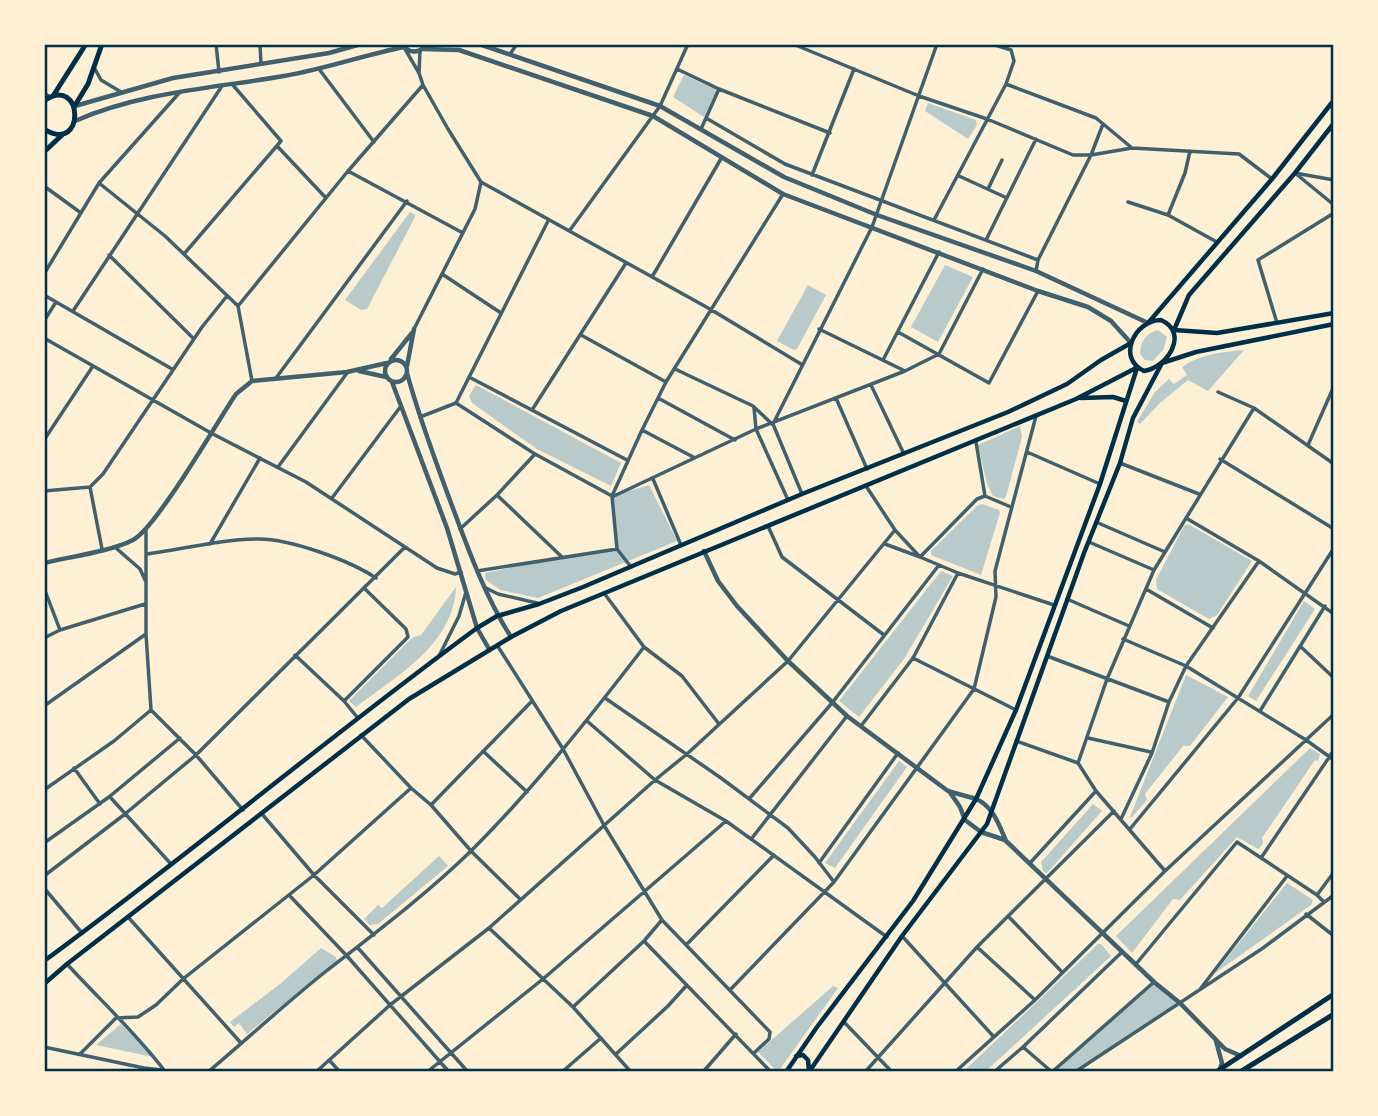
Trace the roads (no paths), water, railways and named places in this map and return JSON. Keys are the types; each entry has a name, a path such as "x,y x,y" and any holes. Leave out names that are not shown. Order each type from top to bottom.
{"main road":[{"path":"44,101 51,97 86,44"},
{"path":"44,152 71,128 75,121 74,107 88,84 102,44"},
{"path":"51,97 67,99 74,107"},
{"path":"44,961 243,810 357,717 497,616 539,604 802,494 1008,412 1067,384 1131,343 1140,329 1272,179 1334,100"},
{"path":"809,1072 902,936 981,832 992,811 1067,599 1120,463 1133,418 1162,363 1173,348 1176,334 1174,330 1189,295 1295,173 1334,123"},
{"path":"44,129 55,134 64,133"},
{"path":"1148,323 1161,320 1174,330 1217,333 1334,313"},
{"path":"1131,343 1131,359 1144,371 1196,352 1334,324"},
{"path":"44,985 66,964 361,735 430,684 510,637 561,611 704,551 976,442 1076,399 1138,368"},
{"path":"786,1072 913,901 976,799 1016,710 1100,484 1138,368"},
{"path":"1076,399 1113,397 1126,401"},
{"path":"1218,1071 1334,994"},
{"path":"1240,1072 1248,1070 1334,1014"},
{"path":"796,1056 803,1055 808,1060 809,1072"}],"street":[{"path":"216,44 219,72"},
{"path":"260,44 261,66"},
{"path":"74,107 173,79 261,66 361,44"},
{"path":"479,44 660,106 784,177 877,215 1036,271 1148,323"},
{"path":"510,54 517,44"},
{"path":"570,230 660,106 688,44"},
{"path":"793,44 1073,155 1091,155 1132,148 1239,154 1272,179"},
{"path":"772,424 872,227 937,44"},
{"path":"934,220 1006,84 1014,61 1011,50 994,44"},
{"path":"404,46 423,85 481,182 570,230 801,364"},
{"path":"75,121 129,103 319,69 404,46 412,52 423,48 459,50 652,117 783,194 1038,291 1088,307 1111,321 1131,343"},
{"path":"419,73 423,48"},
{"path":"94,67 101,80 121,92"},
{"path":"319,69 374,142"},
{"path":"676,69 830,133"},
{"path":"813,175 854,69"},
{"path":"184,254 281,141 232,83"},
{"path":"73,311 224,84"},
{"path":"1006,84 1096,118 1132,148"},
{"path":"238,306 348,171 423,85"},
{"path":"701,129 719,89"},
{"path":"44,274 99,184 180,92"},
{"path":"44,93 51,97"},
{"path":"706,118 785,164 1038,260"},
{"path":"1036,271 1038,260 1091,155 1103,124"},
{"path":"986,240 1036,139"},
{"path":"278,147 326,198"},
{"path":"1168,215 1185,173 1190,150"},
{"path":"652,277 722,157"},
{"path":"988,189 1002,160"},
{"path":"348,171 464,234"},
{"path":"1295,173 1334,180"},
{"path":"1295,173 1334,205"},
{"path":"958,175 1007,198"},
{"path":"386,377 384,370 388,362 414,329 464,234 475,209 481,182"},
{"path":"99,184 184,254 238,306 252,381"},
{"path":"44,186 81,213"},
{"path":"631,567 617,549 612,496 666,383 783,194"},
{"path":"275,380 407,201"},
{"path":"1128,202 1168,215 1216,242"},
{"path":"1277,323 1258,260 1334,213"},
{"path":"420,417 456,403 548,220"},
{"path":"883,360 939,252"},
{"path":"109,255 194,339"},
{"path":"532,410 626,263"},
{"path":"612,496 757,429 905,372 939,354 983,269"},
{"path":"442,274 501,313"},
{"path":"898,332 989,383 1038,291"},
{"path":"44,295 173,369"},
{"path":"44,491 90,487 103,474 173,369 227,296"},
{"path":"44,321 56,301"},
{"path":"392,382 400,381 407,371 414,329"},
{"path":"819,329 905,372"},
{"path":"581,335 666,383"},
{"path":"44,338 332,498 437,568 454,574 461,572"},
{"path":"44,563 116,548 136,539 146,529 244,385 252,381 358,371 401,360 460,529 483,587 510,637"},
{"path":"44,440 93,366"},
{"path":"675,369 753,406 772,424 802,494"},
{"path":"358,371 386,377 392,382 447,528 477,628 489,649"},
{"path":"278,467 347,372"},
{"path":"469,377 627,460"},
{"path":"872,384 904,454"},
{"path":"1308,445 1334,386"},
{"path":"1218,392 1254,408 1334,464"},
{"path":"658,398 735,440"},
{"path":"836,398 867,469"},
{"path":"456,403 535,454 612,496"},
{"path":"332,498 401,406"},
{"path":"753,406 757,429 788,500"},
{"path":"1078,763 1107,679 1154,570 1220,459 1254,408"},
{"path":"730,990 834,882 974,689 996,597 995,571 1036,415"},
{"path":"642,429 695,458"},
{"path":"976,442 985,496"},
{"path":"1027,452 1100,484"},
{"path":"460,529 497,495 535,454"},
{"path":"210,545 260,458"},
{"path":"1220,459 1334,529"},
{"path":"1120,463 1199,494"},
{"path":"653,479 682,545"},
{"path":"866,486 895,530 920,557"},
{"path":"90,487 102,549"},
{"path":"497,495 562,557"},
{"path":"920,557 977,499 985,496 1011,508"},
{"path":"1186,518 1259,561 1334,614"},
{"path":"1097,522 1165,551"},
{"path":"768,526 782,557 884,635"},
{"path":"146,529 145,604 151,710 196,755 243,810"},
{"path":"316,1072 390,1005 489,928 605,827 788,661 895,530"},
{"path":"147,554 240,540 274,540 342,561 376,578"},
{"path":"1088,542 1154,570"},
{"path":"884,544 958,573 1054,605"},
{"path":"44,876 196,755 405,547"},
{"path":"116,548 140,569 147,584"},
{"path":"1130,829 1238,698 1334,548"},
{"path":"477,571 617,549"},
{"path":"704,551 724,589 788,661 847,716 948,791 960,807 965,820 981,832 1006,841"},
{"path":"1121,819 1152,753 1169,702 1186,666 1259,561"},
{"path":"749,799 832,703 939,565"},
{"path":"861,726 913,658 958,573"},
{"path":"483,587 498,594 539,604"},
{"path":"44,588 60,630"},
{"path":"344,701 408,637 406,629 364,588"},
{"path":"1146,589 1213,628"},
{"path":"439,656 459,616 467,590"},
{"path":"604,593 644,647 682,676 719,724"},
{"path":"1067,599 1129,626"},
{"path":"44,638 60,630 145,604"},
{"path":"1260,711 1325,606"},
{"path":"44,706 146,634"},
{"path":"1123,639 1186,666 1307,740 1334,760"},
{"path":"497,645 563,749 605,827 662,920 770,1032 769,1039 754,1053"},
{"path":"1300,646 1334,678"},
{"path":"208,1072 471,851 527,792 587,721 644,647"},
{"path":"295,654 357,717"},
{"path":"1047,656 1169,702"},
{"path":"913,658 1016,710"},
{"path":"605,698 788,828 834,882"},
{"path":"431,805 532,700"},
{"path":"44,790 114,741 151,710"},
{"path":"955,1072 1035,1000 1165,872 1334,714"},
{"path":"752,838 847,716"},
{"path":"587,721 655,780 752,838 887,937"},
{"path":"361,735 411,788 431,805 471,851 521,899"},
{"path":"44,842 100,804 180,738"},
{"path":"1088,738 1152,753"},
{"path":"1016,741 1078,763 1096,792 1165,872"},
{"path":"1261,858 1334,750"},
{"path":"483,751 527,792"},
{"path":"820,863 898,753"},
{"path":"74,768 100,804"},
{"path":"80,1054 116,1018 138,1017 156,1005 183,979 314,875 411,788"},
{"path":"948,791 976,799 992,811 1006,841 1231,1054 1241,1056"},
{"path":"1030,863 1096,792"},
{"path":"109,797 172,865"},
{"path":"865,1072 977,947 1114,811"},
{"path":"262,814 314,875 374,935"},
{"path":"427,1072 543,979 726,821"},
{"path":"1136,964 1235,843 1239,843 1317,894 1324,902"},
{"path":"686,945 774,855"},
{"path":"1317,894 1334,872"},
{"path":"1198,992 1287,876"},
{"path":"44,888 82,933"},
{"path":"289,895 347,956 449,1072"},
{"path":"1075,1072 1263,948 1334,895"},
{"path":"1306,914 1334,936"},
{"path":"1008,916 1062,972"},
{"path":"128,917 242,1043"},
{"path":"573,1007 662,920"},
{"path":"489,928 573,1007 631,1072"},
{"path":"902,936 994,1037"},
{"path":"644,940 771,1072"},
{"path":"977,947 1035,1000"},
{"path":"358,948 468,1072"},
{"path":"994,1072 1122,951"},
{"path":"66,964 116,1018 141,1040 164,1070"},
{"path":"1023,1047 1052,1072 1154,982"},
{"path":"616,1054 687,985"},
{"path":"844,1022 892,1072"},
{"path":"703,1072 736,1034"},
{"path":"562,1072 601,1038"},
{"path":"1216,1040 1221,1058 1218,1071"},
{"path":"44,1047 142,1070 181,1072"},
{"path":"330,1061 340,1072"}]}
